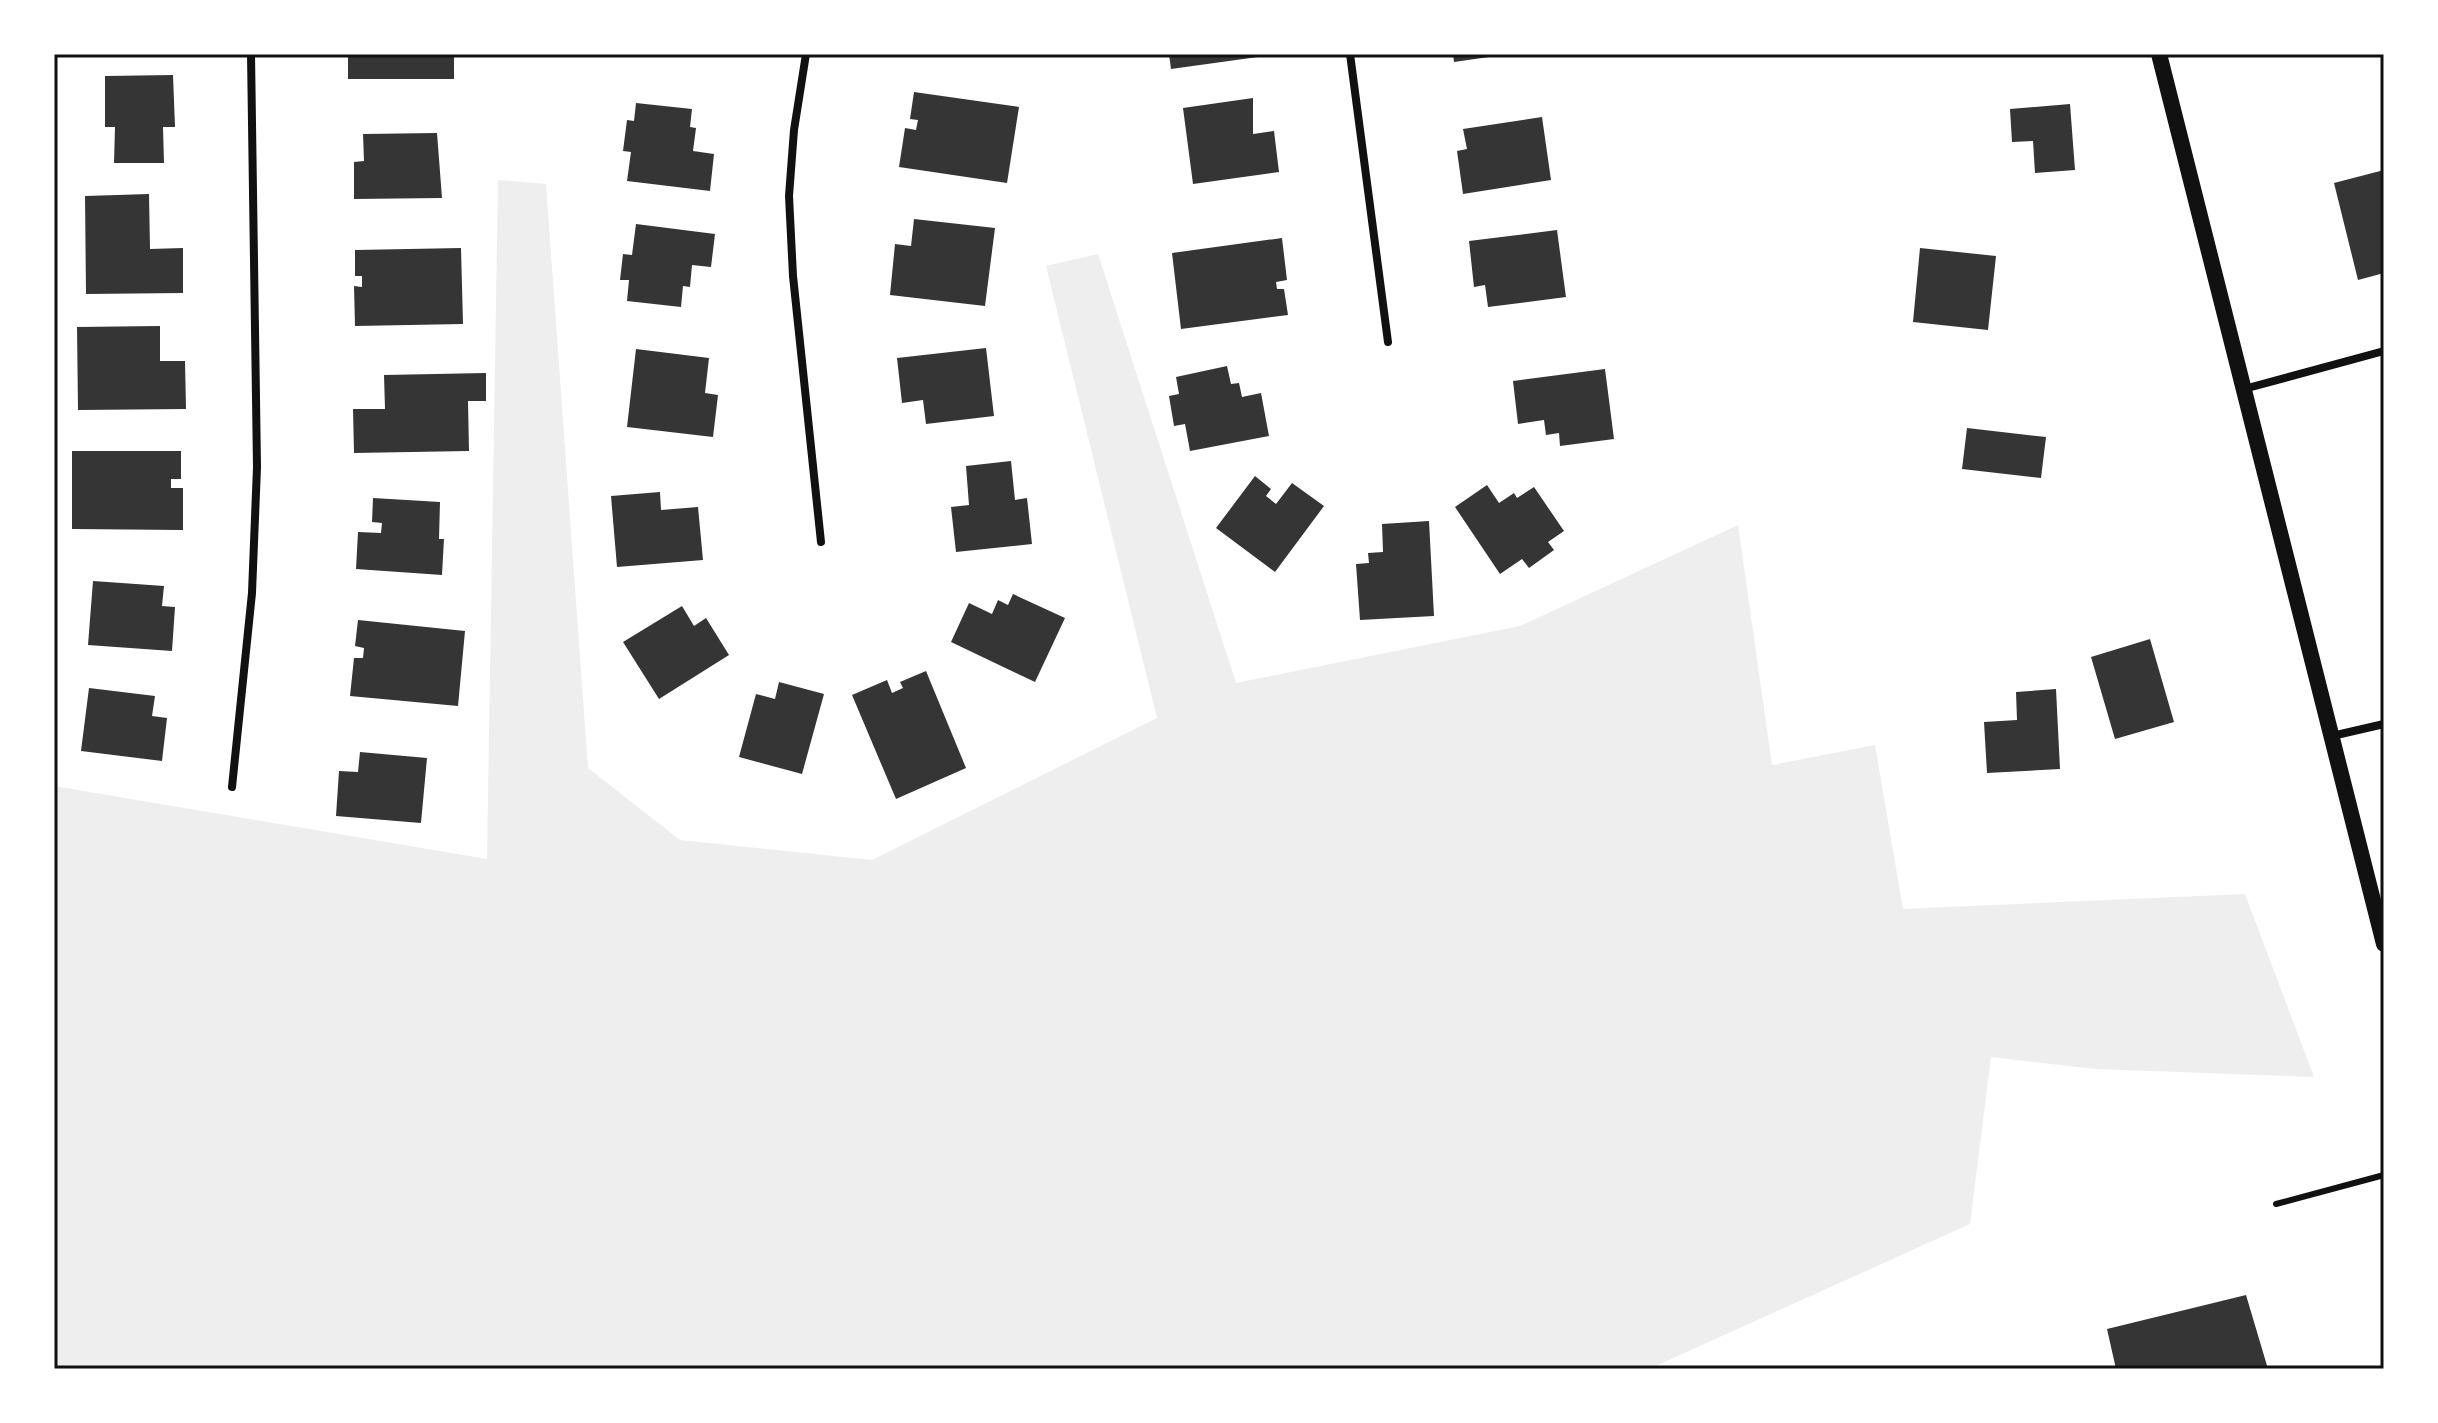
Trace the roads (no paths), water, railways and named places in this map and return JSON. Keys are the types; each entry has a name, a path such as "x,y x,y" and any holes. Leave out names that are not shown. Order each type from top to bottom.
{"main road":[{"path":"2159,54 2384,944"}],"street":[{"path":"232,787 252,593 257,467 251,54"},
{"path":"806,54 794,130 789,196 793,276 821,542"},
{"path":"1350,54 1388,342"},
{"path":"2244,389 2384,351"},
{"path":"2332,736 2384,724"}],"lane":[{"path":"2276,1204 2384,1175"}]}
